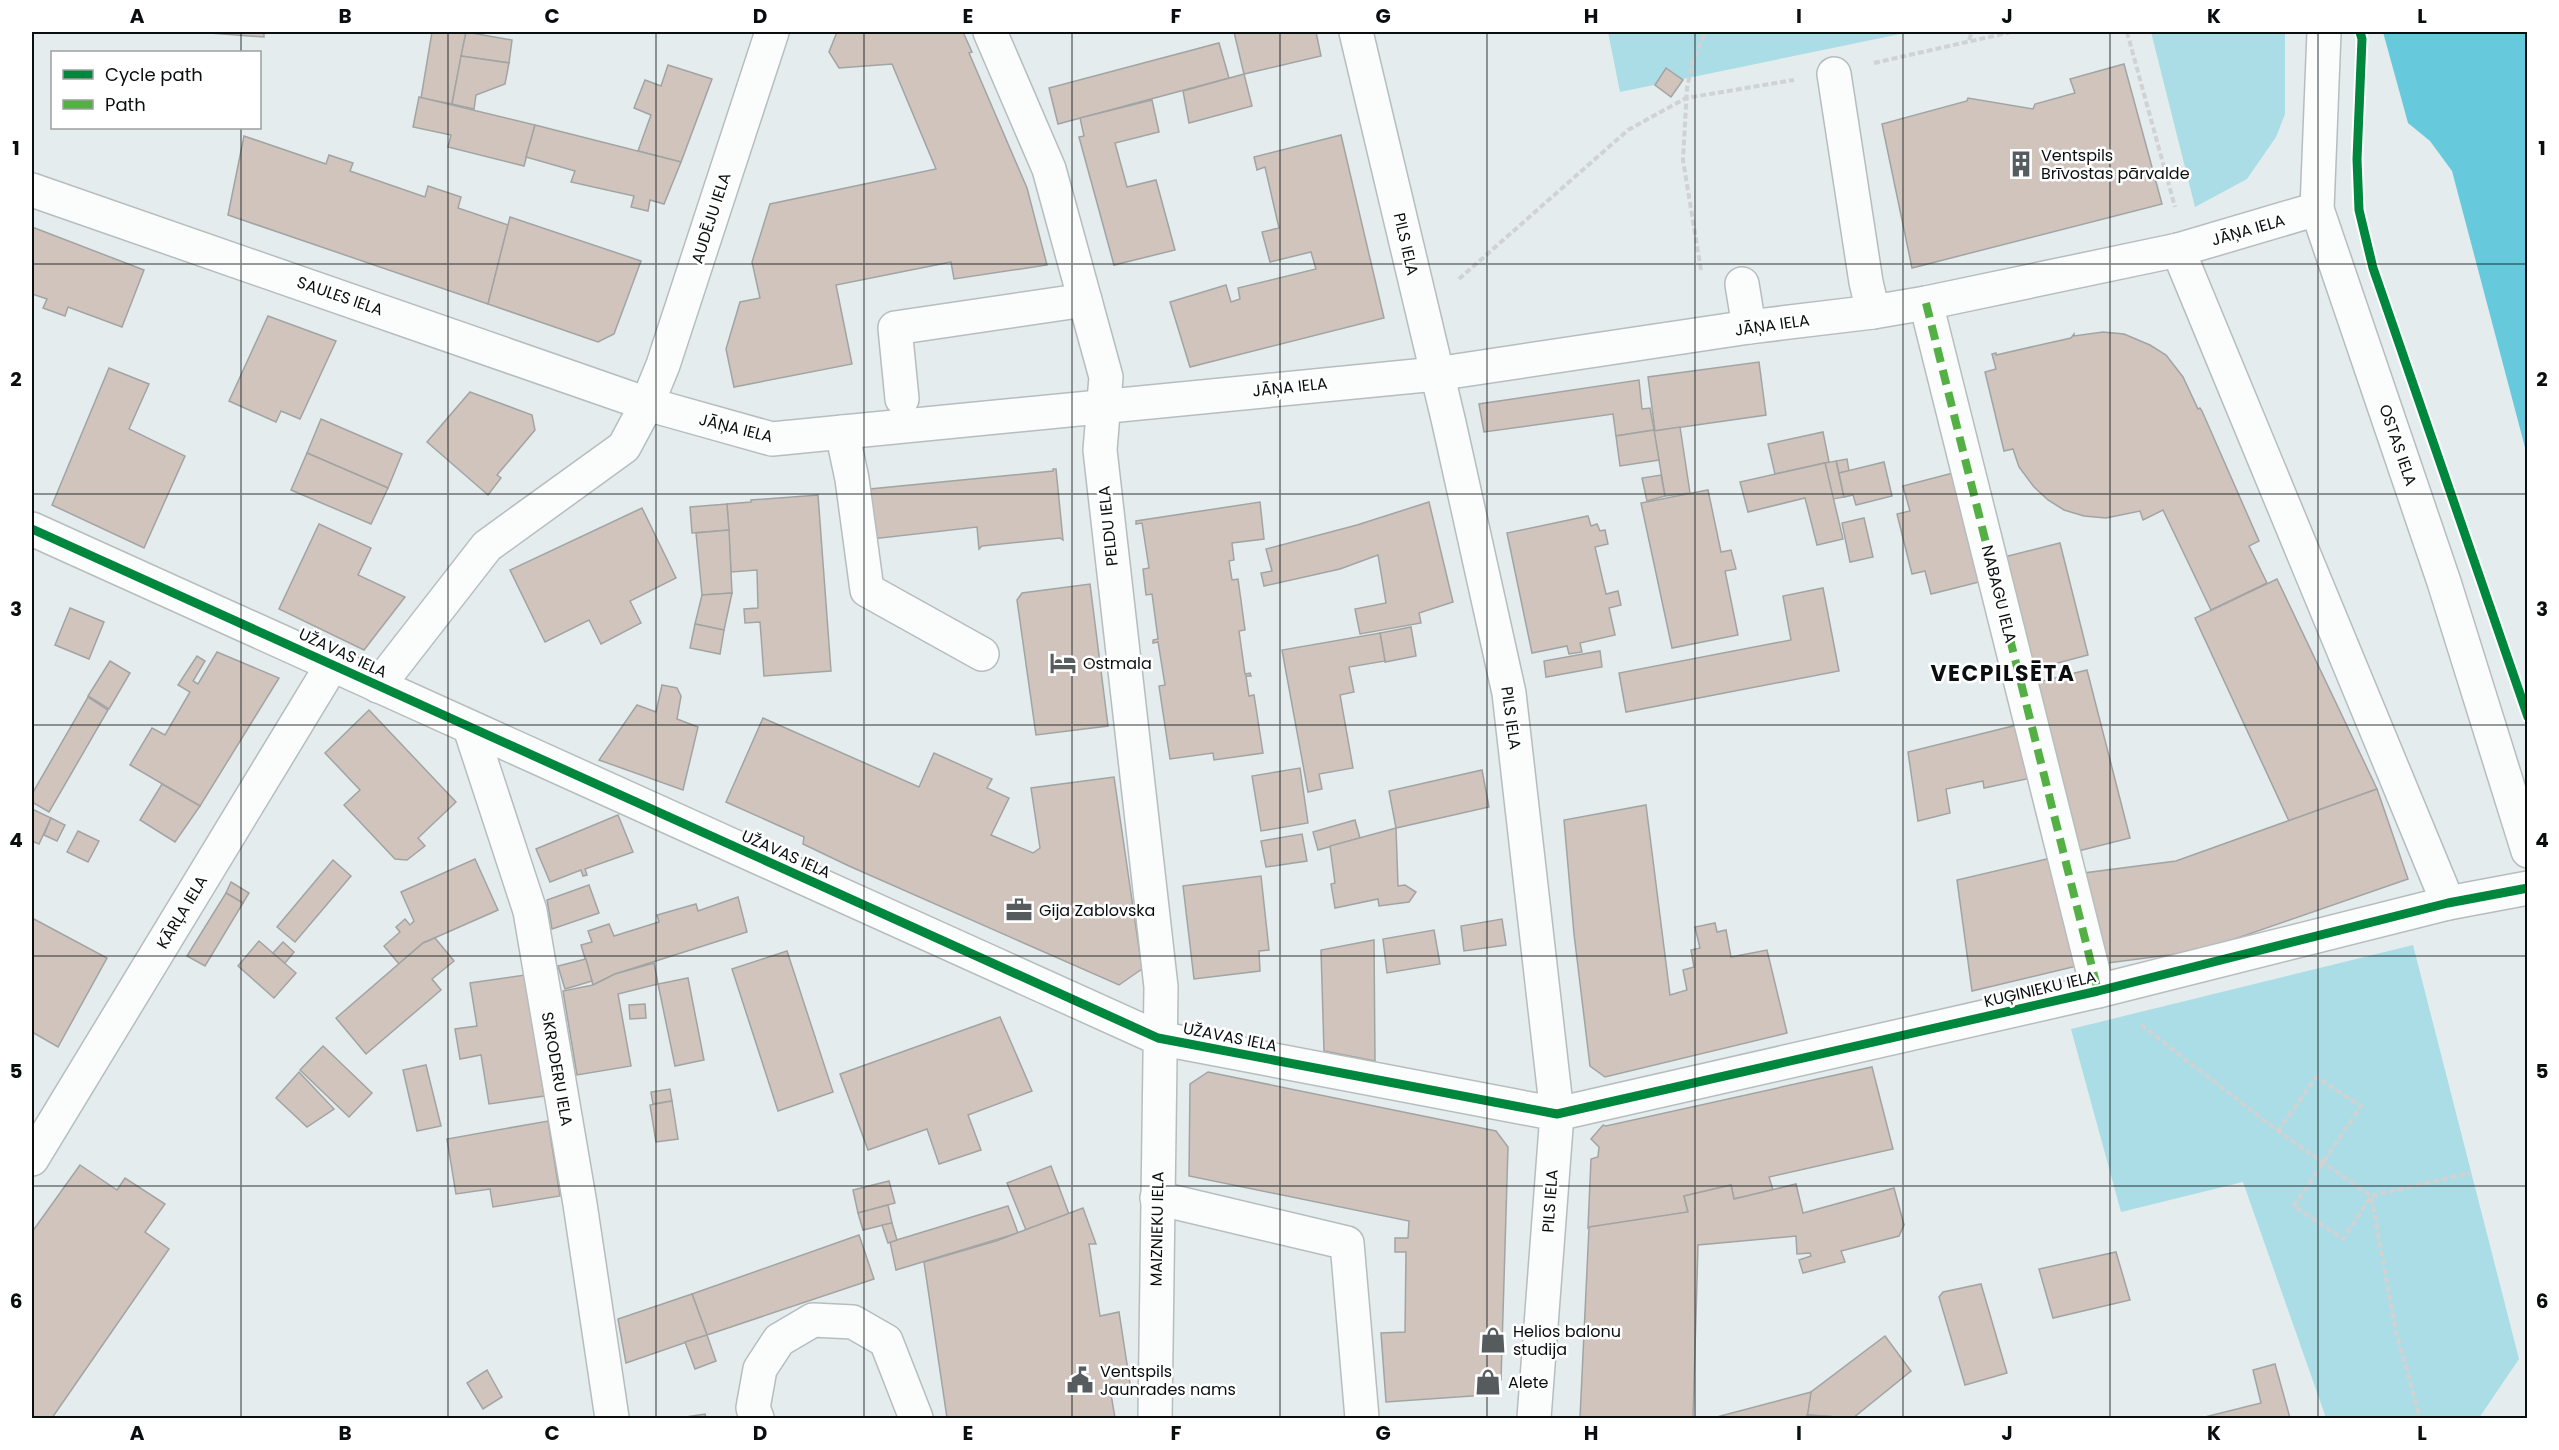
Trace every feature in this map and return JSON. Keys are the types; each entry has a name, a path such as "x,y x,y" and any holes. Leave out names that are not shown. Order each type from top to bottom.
{"street":[{"name":"AUDĒJU IELA","path":"647,404 663,365 772,32"},
{"name":"PELDU IELA","path":"990,32 1049,169 1106,377 1100,450 1161,987 1158,1038"},
{"name":"PILS IELA","path":"1356,32 1449,423 1509,693 1557,1114 1534,1419"},
{"name":"OSTAS IELA","path":"2324,32 2317,209 2445,582 2528,851"},
{"path":"1834,74 1866,282 1873,312"},
{"name":"SAULES IELA","path":"32,190 647,404"},
{"name":"JĀŅA IELA","path":"647,404 772,439 1436,374 1926,303 2178,250 2317,209"},
{"path":"2178,250 2448,903"},
{"path":"1742,284 1749,327"},
{"path":"902,399 895,328 1085,300"},
{"name":"NABAGU IELA","path":"1926,303 2098,991"},
{"path":"378,686 487,546 624,447 647,404"},
{"path":"842,432 852,479 867,590 982,654"},
{"name":"UŽAVAS IELA","path":"32,529 1158,1038 1557,1114"},
{"name":"KĀRĻA IELA","path":"32,1159 332,665"},
{"name":"SKRODERU IELA","path":"470,728 530,911 580,1204 612,1419"},
{"name":"KUĢINIEKU IELA","path":"1557,1114 2098,991 2448,903 2528,888"},
{"name":"MAIZNIEKU IELA","path":"1155,1419 1158,1038"},
{"path":"1158,1198 1347,1242 1362,1419"},
{"path":"757,1419 753,1408 760,1368 779,1340 813,1320 853,1322 886,1341 916,1419"}],"path":[{"path":"1705,32 1692,64 1686,98 1683,160 1713,333"},
{"path":"1970,40 1972,32"},
{"path":"1450,287 1628,130 1686,98 1834,74 2011,32"},
{"path":"2127,32 2177,213 2178,250"},
{"path":"2098,991 2278,1131 2371,1196 2396,1332 2420,1419"},
{"path":"2278,1131 2316,1077 2361,1106 2294,1206 2343,1239 2371,1196 2470,1173"}],"shaded area":[{"path":"1608,32 1910,32 1620,92"},
{"path":"2151,32 2285,32 2285,114 2276,137 2247,179 2195,207"},
{"path":"2413,945 2519,1359 2479,1418 2326,1418 2243,1182 2121,1212 2071,1029"}],"water":[{"path":"2383,32 2527,32 2527,455 2452,171 2430,141 2408,123"}],"building":[{"path":"196,32 264,32 264,37"},
{"path":"432,32 466,32 452,104 421,98"},
{"path":"466,32 512,40 509,63 461,56"},
{"path":"837,32 963,32 972,52 969,53 1027,188 1047,265 954,279 951,262 836,285 852,364 734,387 726,349 740,302 760,298 752,262 770,204 936,169 892,64 839,68 829,52"},
{"path":"1234,32 1316,32 1321,56 1244,74"},
{"path":"1219,43 1229,78 1058,124 1049,88"},
{"path":"461,56 509,63 505,84 476,95 474,109 452,104"},
{"name":"Ventspils Brīvostas pārvalde","path":"2124,64 2162,204 1912,268 1882,124 1967,101 1968,98 2033,109 2035,104 2075,93 2070,79"},
{"path":"668,65 712,79 681,162 638,151 651,115 634,108 645,80 661,86"},
{"path":"1666,68 1683,80 1671,97 1655,85"},
{"path":"1244,74 1252,106 1189,123 1183,91"},
{"path":"419,97 535,125 524,166 448,147 451,135 413,127"},
{"path":"1152,100 1159,132 1115,143 1127,187 1156,180 1175,250 1114,265 1079,137 1084,136 1080,118"},
{"path":"535,125 681,162 664,204 650,200 648,211 631,207 634,196 571,182 575,171 526,157"},
{"path":"1341,135 1384,318 1190,367 1170,302 1226,285 1231,302 1240,299 1238,288 1316,269 1311,252 1270,262 1262,232 1279,228 1265,167 1257,170 1254,157"},
{"path":"244,136 326,164 329,155 353,163 350,171 425,197 428,186 461,197 458,208 508,225 488,304 228,215"},
{"path":"510,217 641,261 614,334 598,342 488,304"},
{"path":"32,227 144,270 122,327 68,307 65,316 43,308 47,299 32,294"},
{"path":"268,316 336,341 300,419 281,411 276,422 229,401"},
{"path":"2103,332 2124,334 2150,345 2166,355 2183,377 2198,409 2202,411 2259,541 2249,546 2267,583 2211,610 2163,510 2143,520 2140,511 2106,518 2084,516 2064,510 2034,487 2019,467 2013,449 2004,451 1985,372 1996,369 1992,354 2071,338 2074,334 2074,336"},
{"path":"1759,362 1766,415 1655,431 1648,377"},
{"path":"109,368 149,384 129,429 185,456 144,548 52,505"},
{"path":"1639,380 1642,409 1650,408 1654,430 1616,436 1613,414 1484,432 1479,404"},
{"path":"470,392 532,415 535,430 497,475 501,478 488,495 427,442"},
{"path":"321,419 402,454 388,488 307,453"},
{"path":"1680,427 1690,493 1665,496 1654,431"},
{"path":"1654,430 1659,460 1620,466 1616,436"},
{"path":"1823,432 1829,462 1775,474 1768,444"},
{"path":"307,453 388,488 371,524 291,490"},
{"path":"1847,459 1849,471 1839,473 1836,461"},
{"path":"1836,461 1844,497 1833,499 1825,463"},
{"path":"1884,462 1892,496 1856,505 1853,495 1844,497 1839,473"},
{"path":"1825,463 1843,539 1817,545 1805,498 1748,512 1740,482"},
{"path":"1056,469 1063,540 1060,538 982,546 979,549 977,527 872,539 870,489 1053,471"},
{"path":"1957,472 1983,581 1931,594 1925,571 1912,574 1897,514 1910,511 1903,486"},
{"path":"1661,475 1665,496 1647,501 1642,478"},
{"path":"1708,490 1721,552 1731,550 1736,569 1725,571 1738,635 1672,648 1641,503"},
{"path":"818,495 831,671 764,676 760,622 745,623 744,609 758,608 757,570 731,572 727,504"},
{"path":"1260,502 1264,539 1232,543 1234,560 1229,561 1232,580 1238,579 1245,630 1239,631 1245,674 1250,673 1251,676 1246,676 1249,696 1254,695 1263,753 1214,760 1213,753 1170,759 1159,686 1165,685 1158,642 1153,643 1153,640 1158,639 1152,594 1146,595 1143,569 1149,568 1142,523 1136,524 1136,521"},
{"path":"1429,502 1453,602 1419,613 1421,623 1360,634 1355,609 1386,603 1378,555 1340,569 1264,586 1261,573 1272,571 1266,549 1357,525"},
{"path":"727,504 729,530 692,533 690,507"},
{"path":"642,508 676,578 630,601 641,623 601,644 589,620 545,642 510,570"},
{"path":"1588,516 1591,526 1597,524 1600,531 1605,530 1608,544 1595,547 1606,594 1618,591 1621,605 1609,608 1615,635 1580,643 1582,652 1569,654 1567,646 1532,653 1507,533"},
{"path":"1864,518 1873,557 1850,562 1842,523"},
{"path":"319,524 371,548 358,575 405,597 364,650 279,609"},
{"path":"729,530 732,593 702,595 696,533"},
{"path":"2060,543 2088,655 2031,670 2004,557"},
{"path":"2277,579 2377,789 2289,821 2195,618"},
{"name":"Ostmala","path":"1090,584 1108,726 1036,735 1017,600 1022,593"},
{"path":"1823,588 1839,671 1626,712 1619,673 1791,640 1783,596"},
{"path":"732,593 724,630 695,624 702,595"},
{"path":"70,608 104,622 89,659 55,645"},
{"path":"695,624 724,630 720,654 690,648"},
{"path":"1411,627 1416,656 1385,662 1380,633"},
{"path":"1380,633 1385,661 1349,667 1354,692 1340,695 1353,768 1319,774 1322,789 1308,792 1282,650"},
{"path":"1600,651 1602,667 1546,677 1544,661"},
{"path":"217,652 279,678 200,806 130,765 152,728 165,735 190,692 178,685 197,656 205,661 193,681 198,684"},
{"path":"110,661 130,673 109,709 88,696"},
{"path":"2087,670 2130,838 2078,851 2035,683"},
{"path":"662,685 677,688 681,696 677,719 698,727 683,790 599,760 637,705 656,712"},
{"path":"88,697 108,710 49,812 32,802 32,794"},
{"path":"369,710 456,802 418,838 425,846 407,860 395,859 344,805 360,790 325,753"},
{"path":"763,718 919,787 934,753 992,779 987,788 1009,798 991,835 1033,853 1040,848 1031,788 1114,777 1142,969 1119,985 849,866 803,844 804,837 726,802"},
{"path":"2017,725 2031,778 1984,788 1983,781 1946,789 1950,813 1918,821 1908,752"},
{"path":"1300,768 1308,823 1261,831 1252,776"},
{"path":"1482,770 1489,807 1396,828 1389,791"},
{"path":"162,784 200,806 175,842 140,820"},
{"path":"2377,789 2408,879 2200,951 2108,963 2084,873 2176,861"},
{"path":"1646,805 1670,995 1687,990 1683,970 1694,967 1691,950 1700,948 1695,927 1715,923 1717,932 1726,930 1731,957 1767,950 1787,1033 1605,1077 1590,1066 1574,934 1564,820"},
{"path":"32,809 51,818 39,844 32,841"},
{"path":"618,815 633,852 585,869 587,875 583,876 581,870 550,882 536,849"},
{"path":"51,818 65,825 57,841 44,835"},
{"path":"1355,820 1360,838 1318,850 1313,832"},
{"path":"1396,828 1398,886 1405,885 1416,892 1409,902 1379,906 1378,899 1335,908 1331,884 1335,883 1330,846"},
{"path":"78,831 99,841 88,862 67,852"},
{"path":"1302,834 1307,861 1266,867 1261,841"},
{"path":"2051,858 2077,966 1972,991 1957,880"},
{"path":"475,859 498,910 423,943 399,964 384,946 400,932 396,927 405,919 410,925 414,921 401,892"},
{"path":"333,860 351,876 295,942 277,927"},
{"path":"1261,876 1269,950 1259,951 1260,971 1194,979 1183,886"},
{"path":"231,882 249,893 243,903 226,893"},
{"path":"589,885 599,913 552,929 547,900"},
{"path":"226,893 243,903 205,966 187,956"},
{"path":"738,897 747,932 615,974 593,985 581,945 592,942 588,931 609,924 614,936 659,922 657,915 696,904 698,911"},
{"path":"32,918 107,958 58,1047 32,1032"},
{"path":"1502,919 1506,945 1464,951 1461,926"},
{"path":"1434,930 1440,964 1387,973 1383,939"},
{"path":"435,938 454,961 432,979 441,990 366,1054 336,1018 423,943"},
{"path":"1374,940 1375,1061 1324,1051 1321,950"},
{"path":"259,941 296,973 274,998 238,966"},
{"path":"283,942 294,952 285,963 273,953"},
{"path":"787,951 833,1092 778,1111 732,969"},
{"path":"586,959 592,981 565,989 558,966"},
{"path":"654,963 658,984 618,994 631,1066 577,1075 563,991 593,985 615,974"},
{"path":"525,975 544,1096 489,1104 481,1055 460,1059 455,1029 477,1026 470,983"},
{"path":"688,978 704,1060 675,1066 658,984"},
{"path":"645,1004 646,1018 630,1019 629,1005"},
{"path":"1000,1017 1032,1091 968,1115 981,1150 939,1164 927,1129 868,1150 840,1074"},
{"path":"323,1046 372,1093 349,1117 300,1070"},
{"path":"426,1065 441,1126 417,1131 403,1070"},
{"path":"1872,1067 1893,1149 1769,1177 1773,1190 1734,1199 1731,1185 1684,1196 1688,1212 1588,1228 1591,1159 1598,1157 1599,1147 1591,1139 1603,1125"},
{"path":"299,1072 334,1109 307,1127 276,1098"},
{"path":"1208,1072 1496,1131 1508,1147 1501,1380 1486,1395 1386,1402 1381,1333 1405,1332 1406,1252 1395,1252 1395,1238 1408,1238 1409,1221 1189,1176 1190,1084"},
{"path":"670,1089 672,1101 653,1104 651,1092"},
{"path":"672,1101 678,1139 656,1142 650,1105"},
{"path":"548,1121 560,1196 493,1207 490,1189 456,1194 447,1139"},
{"path":"80,1165 117,1190 125,1178 165,1204 145,1232 169,1249 52,1418 32,1418 32,1232"},
{"path":"1051,1166 1069,1214 1026,1230 1007,1183"},
{"path":"889,1181 895,1203 858,1213 853,1190"},
{"path":"1796,1184 1803,1213 1894,1188 1904,1225 1899,1236 1841,1251 1845,1262 1803,1273 1799,1260 1811,1256 1810,1253 1797,1254 1796,1236 1698,1245 1693,1418 1580,1418 1589,1227 1688,1212 1684,1196 1731,1185 1734,1199"},
{"path":"888,1205 892,1223 863,1230 858,1213"},
{"path":"1008,1206 1018,1233 896,1270 890,1242"},
{"path":"1083,1208 1096,1244 1089,1244 1100,1316 1119,1312 1130,1384 1110,1388 1115,1418 947,1418 924,1262 996,1241"},
{"path":"892,1223 897,1240 888,1243 882,1225"},
{"path":"859,1235 874,1279 707,1335 692,1294"},
{"path":"2116,1252 2130,1300 2053,1318 2039,1269"},
{"path":"1981,1284 2007,1373 1965,1385 1939,1297 1943,1292"},
{"path":"692,1294 707,1335 626,1363 618,1319"},
{"path":"707,1335 716,1361 695,1369 685,1342"},
{"path":"1885,1336 1911,1371 1853,1418 1807,1415 1811,1392"},
{"path":"2275,1364 2290,1418 2201,1418 2261,1403 2253,1370"},
{"path":"487,1370 502,1397 483,1409 467,1383"},
{"path":"1811,1392 1807,1418 1713,1418"},
{"path":"705,1414 706,1418 679,1418"},
{"path":"1807,1415 1853,1418 1807,1418"}],"marked path":[{"path":"1926,303 2098,991"}],"cycle path":[{"path":"2360,32 2362,39 2357,159 2359,210 2373,268 2528,717"},
{"path":"32,529 1158,1038 1557,1114 2098,991 2448,903 2528,888"}],"place":[{"name":"Ventspils Brīvostas pārvalde","path":"2021,164"},
{"name":"Ostmala","path":"1063,663"},
{"name":"Gija Zablovska","path":"1019,910"},
{"name":"Helios balonu studija","path":"1493,1340"},
{"name":"Ventspils Jaunrades nams","path":"1080,1380"},
{"name":"Alete","path":"1488,1382"}],"district":[{"name":"VECPILSĒTA","path":"2003,673"}]}
